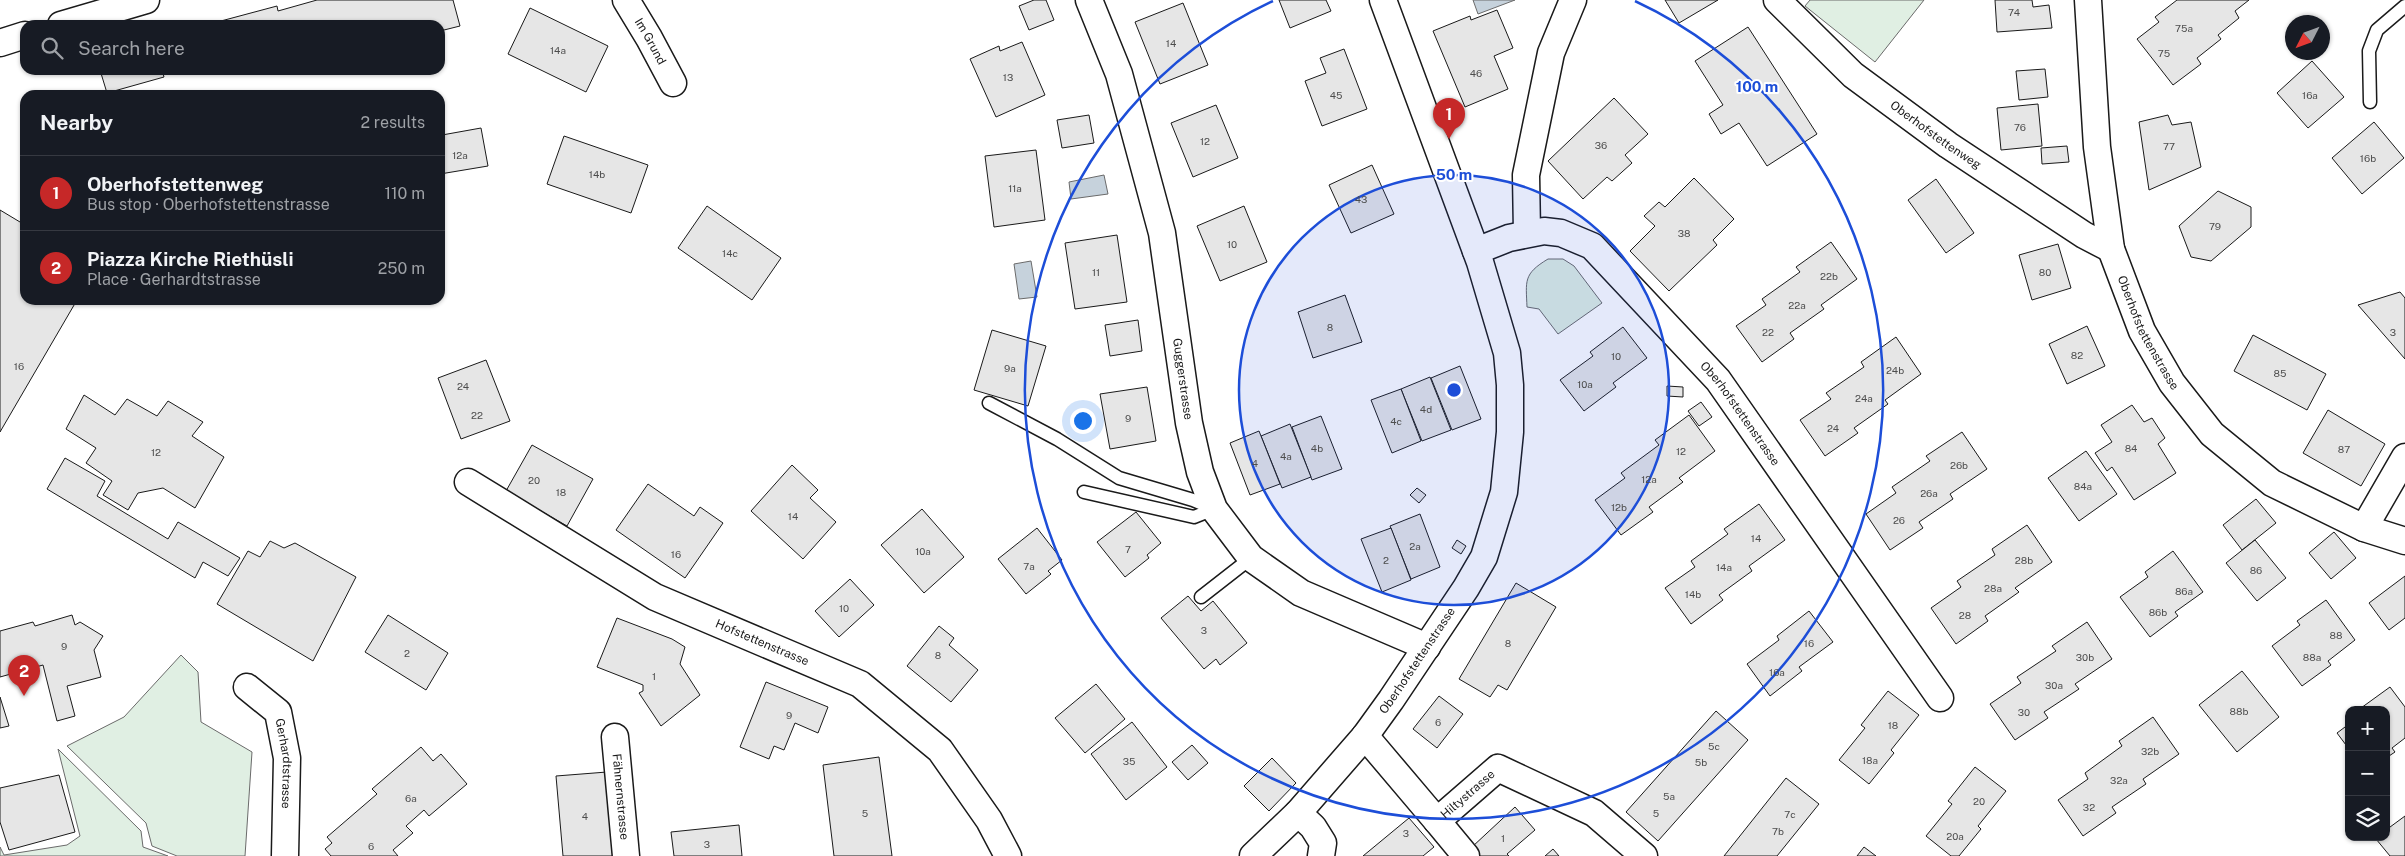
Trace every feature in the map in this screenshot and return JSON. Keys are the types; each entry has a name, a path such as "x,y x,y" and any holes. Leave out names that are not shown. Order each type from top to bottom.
{"street":[{"path":"77,20 146,0"},
{"name":"Im Grund","path":"626,0 649,38 673,84"},
{"name":"Guggerstrasse","path":"1089,0 1119,74 1162,233 1189,423 1200,472 1214,509 1252,558 1301,593 1427,647"},
{"name":"Oberhofstettenstrasse","path":"1253,856 1298,813 1365,736 1466,588 1484,557 1497,521 1508,462 1510,385 1506,354 1496,314 1476,251 1383,0"},
{"path":"1526,233 1526,175 1551,53 1573,0"},
{"name":"Oberhofstettenweg","path":"1777,0 1852,75 1948,145 2084,235 2111,249"},
{"name":"Oberhofstettenstrasse","path":"2088,0 2097,147 2111,249 2142,331 2172,383 2212,434 2272,483 2364,528 2405,541"},
{"path":"0,43 20,37"},
{"name":"Oberhofstettenstrasse","path":"1476,251 1526,233 1544,232 1561,234 1592,246 1718,380 1940,698"},
{"path":"2364,528 2405,457"},
{"name":"Hofstettenstrasse","path":"468,482 655,597 860,684 940,750 988,820 1008,856"},
{"name":"Gerhardtstrasse","path":"247,687 278,712 287,758 285,856"},
{"name":"Hiltystrasse","path":"1365,736 1437,821 1498,768 1594,813 1644,856"},
{"name":"Fähnernstrasse","path":"615,737 626,856"},
{"path":"1298,813 1313,827 1323,843 1321,856"},
{"path":"1437,821 1466,856"}],"lane":[{"path":"2370,102 2369,51 2377,30 2405,6"},
{"path":"989,403 1057,439 1119,478 1193,500 1214,509"},
{"path":"1084,492 1194,517 1214,509"},
{"path":"1201,598 1252,558"}],"green space":[{"path":"1810,0 1924,0 1875,62 1805,6"},
{"path":"1548,259 1563,259 1574,266 1602,303 1558,334 1539,309 1527,307 1526,291 1530,274"},
{"path":"181,655 198,672 201,722 252,752 245,856 177,856 152,846 146,823 67,746 124,717"},
{"path":"58,749 141,831 143,847 168,856 0,856 0,847 4,855 67,845 80,836"}],"shaded area":[{"path":"1473,0 1515,0 1478,14"},
{"path":"1104,175 1108,194 1071,199 1069,182"},
{"path":"1031,261 1037,297 1019,299 1014,264"}],"building":[{"path":"317,0 453,0 460,26 445,30 445,20 225,20 277,6 278,11"},
{"path":"1034,0 1046,0 1054,20 1029,30 1019,6"},
{"path":"1279,0 1326,0 1331,11 1290,28"},
{"path":"1665,0 1718,0 1679,23"},
{"path":"1995,0 2032,0 2033,7 2049,5 2052,28 1997,32"},
{"path":"2177,0 2249,0 2235,11 2239,18 2218,35 2221,39 2197,58 2201,64 2173,85 2137,39 2159,22 2155,17"},
{"path":"1183,3 1208,65 1160,84 1135,22"},
{"path":"530,8 608,46 586,92 508,54"},
{"path":"1497,10 1513,48 1494,56 1508,89 1465,107 1433,31 1470,16 1471,20"},
{"path":"1748,27 1817,134 1767,166 1739,123 1721,134 1709,114 1723,105 1695,61"},
{"path":"1022,42 1045,95 996,117 970,59 999,46 1000,51"},
{"path":"1344,49 1367,109 1322,126 1305,81 1326,73 1320,58"},
{"path":"2312,61 2344,97 2308,128 2277,93"},
{"path":"2045,69 2048,97 2019,100 2016,71"},
{"path":"102,75 163,75 164,77 118,90 106,90"},
{"path":"1614,98 1648,134 1625,155 1632,163 1612,181 1607,177 1583,199 1548,161"},
{"path":"2038,104 2042,146 2001,150 1997,108"},
{"path":"1216,105 1238,158 1193,177 1171,123"},
{"path":"1089,115 1094,143 1062,148 1057,120"},
{"path":"2168,115 2172,125 2191,122 2201,167 2149,190 2139,122"},
{"path":"2374,122 2404,158 2362,194 2332,158"},
{"path":"481,128 488,166 445,173 445,134"},
{"path":"564,136 648,165 631,213 547,184"},
{"path":"2067,146 2069,162 2042,164 2041,148"},
{"path":"1036,150 1045,220 994,227 985,156"},
{"path":"1372,165 1394,214 1351,233 1329,185"},
{"path":"1694,178 1734,219 1713,240 1717,245 1669,291 1630,251 1655,226 1644,216 1659,202 1665,207"},
{"path":"1936,179 1974,233 1946,253 1908,200"},
{"path":"2218,191 2251,207 2251,227 2211,261 2191,257 2179,226"},
{"path":"707,206 781,258 752,300 678,248"},
{"path":"1244,206 1267,262 1220,281 1197,226"},
{"path":"0,210 20,222 20,305 74,305 0,432"},
{"path":"1117,235 1127,302 1075,309 1065,243"},
{"path":"1831,242 1857,279 1821,305 1824,309 1790,333 1794,339 1762,362 1736,326 1766,305 1762,299 1800,272 1796,267"},
{"path":"2058,244 2071,288 2032,300 2019,255"},
{"path":"2400,292 2405,298 2405,359 2358,305"},
{"path":"1345,295 1362,342 1313,358 1298,312"},
{"path":"1138,320 1142,351 1110,356 1105,325"},
{"path":"2087,326 2105,366 2067,384 2049,344"},
{"path":"1623,327 1647,358 1613,383 1616,387 1584,411 1560,380 1593,356 1590,352"},
{"path":"992,330 1046,346 1028,406 974,390"},
{"path":"2253,335 2326,374 2307,410 2234,371"},
{"path":"1896,337 1921,374 1885,400 1888,404 1854,428 1858,433 1825,456 1800,420 1831,399 1826,393 1864,367 1861,362"},
{"path":"486,360 510,421 461,439 438,378"},
{"path":"1460,366 1481,419 1452,430 1431,378"},
{"path":"1430,377 1451,430 1422,441 1401,389"},
{"path":"1667,386 1683,387 1683,397 1667,396"},
{"path":"1147,387 1156,441 1110,449 1100,394"},
{"path":"1401,389 1421,441 1392,453 1371,400"},
{"path":"84,395 115,415 127,399 157,416 168,401 203,422 192,436 224,457 195,508 163,488 138,493 128,510 103,495 112,481 86,463 96,448 66,429"},
{"path":"1701,402 1712,417 1699,426 1688,411"},
{"path":"2132,405 2144,422 2152,418 2165,438 2158,444 2176,473 2134,500 2112,467 2107,471 2095,453 2112,442 2101,425"},
{"path":"2328,410 2385,444 2361,486 2303,453"},
{"path":"1689,415 1715,451 1679,478 1683,482 1649,507 1653,512 1621,535 1595,500 1625,478 1621,473 1659,445 1655,440"},
{"path":"1321,416 1342,469 1312,480 1292,427"},
{"path":"1290,424 1311,477 1282,488 1261,436"},
{"path":"1259,431 1280,484 1250,495 1230,443"},
{"path":"1962,432 1987,469 1950,494 1953,499 1919,522 1923,528 1890,550 1866,514 1896,493 1892,487 1930,461 1926,456"},
{"path":"532,445 593,479 567,526 506,491"},
{"path":"2086,451 2117,494 2079,521 2048,478"},
{"path":"65,458 105,481 97,496 168,539 178,522 240,558 228,576 203,562 195,578 47,489"},
{"path":"792,465 818,490 810,498 836,522 803,559 751,511"},
{"path":"648,484 694,516 700,507 723,523 685,578 616,530"},
{"path":"1417,488 1426,495 1419,503 1410,495"},
{"path":"2256,499 2276,523 2242,550 2223,525"},
{"path":"1759,504 1785,540 1749,566 1752,571 1719,595 1723,600 1691,624 1665,588 1695,567 1691,561 1728,534 1724,529"},
{"path":"922,509 964,557 924,593 881,545"},
{"path":"1136,512 1161,543 1147,555 1149,558 1125,577 1097,542"},
{"path":"1420,514 1440,567 1411,579 1390,526"},
{"path":"2027,525 2052,562 2015,588 2019,592 1985,616 1988,621 1956,644 1931,608 1961,587 1957,581 1995,555 1992,549"},
{"path":"1037,528 1062,560 1048,571 1051,574 1026,594 998,559"},
{"path":"1391,528 1411,580 1382,592 1361,539"},
{"path":"2334,532 2356,558 2331,579 2309,553"},
{"path":"1457,540 1466,546 1461,554 1452,548"},
{"path":"2255,540 2286,578 2257,601 2226,563"},
{"path":"270,541 284,548 295,543 356,577 313,661 217,604 248,551 260,557"},
{"path":"2173,551 2203,592 2175,612 2178,616 2150,637 2120,597 2148,577 2145,572"},
{"path":"2405,576 2405,618 2389,630 2369,603"},
{"path":"850,579 874,605 839,637 815,611"},
{"path":"1516,583 1556,607 1507,690 1498,685 1490,697 1459,679"},
{"path":"1188,596 1201,611 1213,601 1247,643 1220,665 1216,659 1204,669 1161,618"},
{"path":"2326,600 2355,640 2328,661 2331,665 2302,686 2272,646 2300,625 2297,621"},
{"path":"1809,611 1833,642 1799,667 1802,671 1770,696 1747,664 1779,640 1777,636"},
{"path":"72,615 75,625 80,622 103,636 94,650 101,677 67,686 75,716 57,721 43,665 0,677 0,631 33,622 35,626"},
{"path":"388,615 448,653 426,690 365,652"},
{"path":"617,618 672,639 685,647 680,664 700,695 661,726 639,693 643,691 643,685 597,667"},
{"path":"2087,622 2112,659 2075,684 2079,689 2044,712 2048,718 2015,740 1990,704 2021,683 2017,677 2056,651 2052,646"},
{"path":"939,626 954,638 949,645 978,670 951,702 907,666"},
{"path":"2242,671 2279,717 2237,752 2199,705"},
{"path":"766,682 828,707 818,733 795,723 784,750 774,746 769,759 740,747"},
{"path":"1096,684 1125,719 1085,753 1055,718"},
{"path":"2390,687 2405,707 2405,738 2392,748 2395,752 2390,755 2390,706 2364,706"},
{"path":"1888,691 1919,715 1891,750 1894,753 1869,784 1839,760 1865,728 1861,725"},
{"path":"1439,696 1463,714 1437,748 1413,729"},
{"path":"0,697 9,726 0,728"},
{"path":"1716,711 1748,740 1658,841 1626,812"},
{"path":"2153,717 2179,754 2143,779 2146,784 2112,807 2116,813 2083,836 2058,800 2088,779 2085,773 2122,746 2119,741"},
{"path":"1132,722 1167,767 1126,800 1091,754"},
{"path":"2345,727 2345,744 2337,733"},
{"path":"1192,745 1208,763 1188,780 1172,762"},
{"path":"421,747 433,761 441,754 467,784 429,816 424,810 406,826 413,833 393,850 398,856 331,856 325,849 332,843 327,837 377,794 372,789"},
{"path":"879,757 892,856 834,856 823,765"},
{"path":"1272,758 1296,783 1269,811 1244,786"},
{"path":"1975,767 2006,791 1978,826 1981,829 1959,856 1951,856 1926,836 1952,804 1948,801"},
{"path":"607,772 614,856 563,856 556,776"},
{"path":"59,775 75,832 9,850 0,822 0,788"},
{"path":"1786,778 1819,804 1777,856 1724,856"},
{"path":"1515,807 1535,830 1507,854 1509,856 1479,856 1472,847"},
{"path":"2405,816 2405,856 2390,856 2378,841 2390,841 2390,827"},
{"path":"1409,818 1434,847 1423,856 1363,856"},
{"path":"739,825 742,856 674,856 671,832"},
{"path":"1864,847 1876,856 1857,856"},
{"path":"1553,849 1559,856 1545,856"}],"place":[{"name":"Oberhofstettenweg","path":"1449,139"},
{"name":"Piazza Kirche Riethüsli","path":"24,696"}]}
